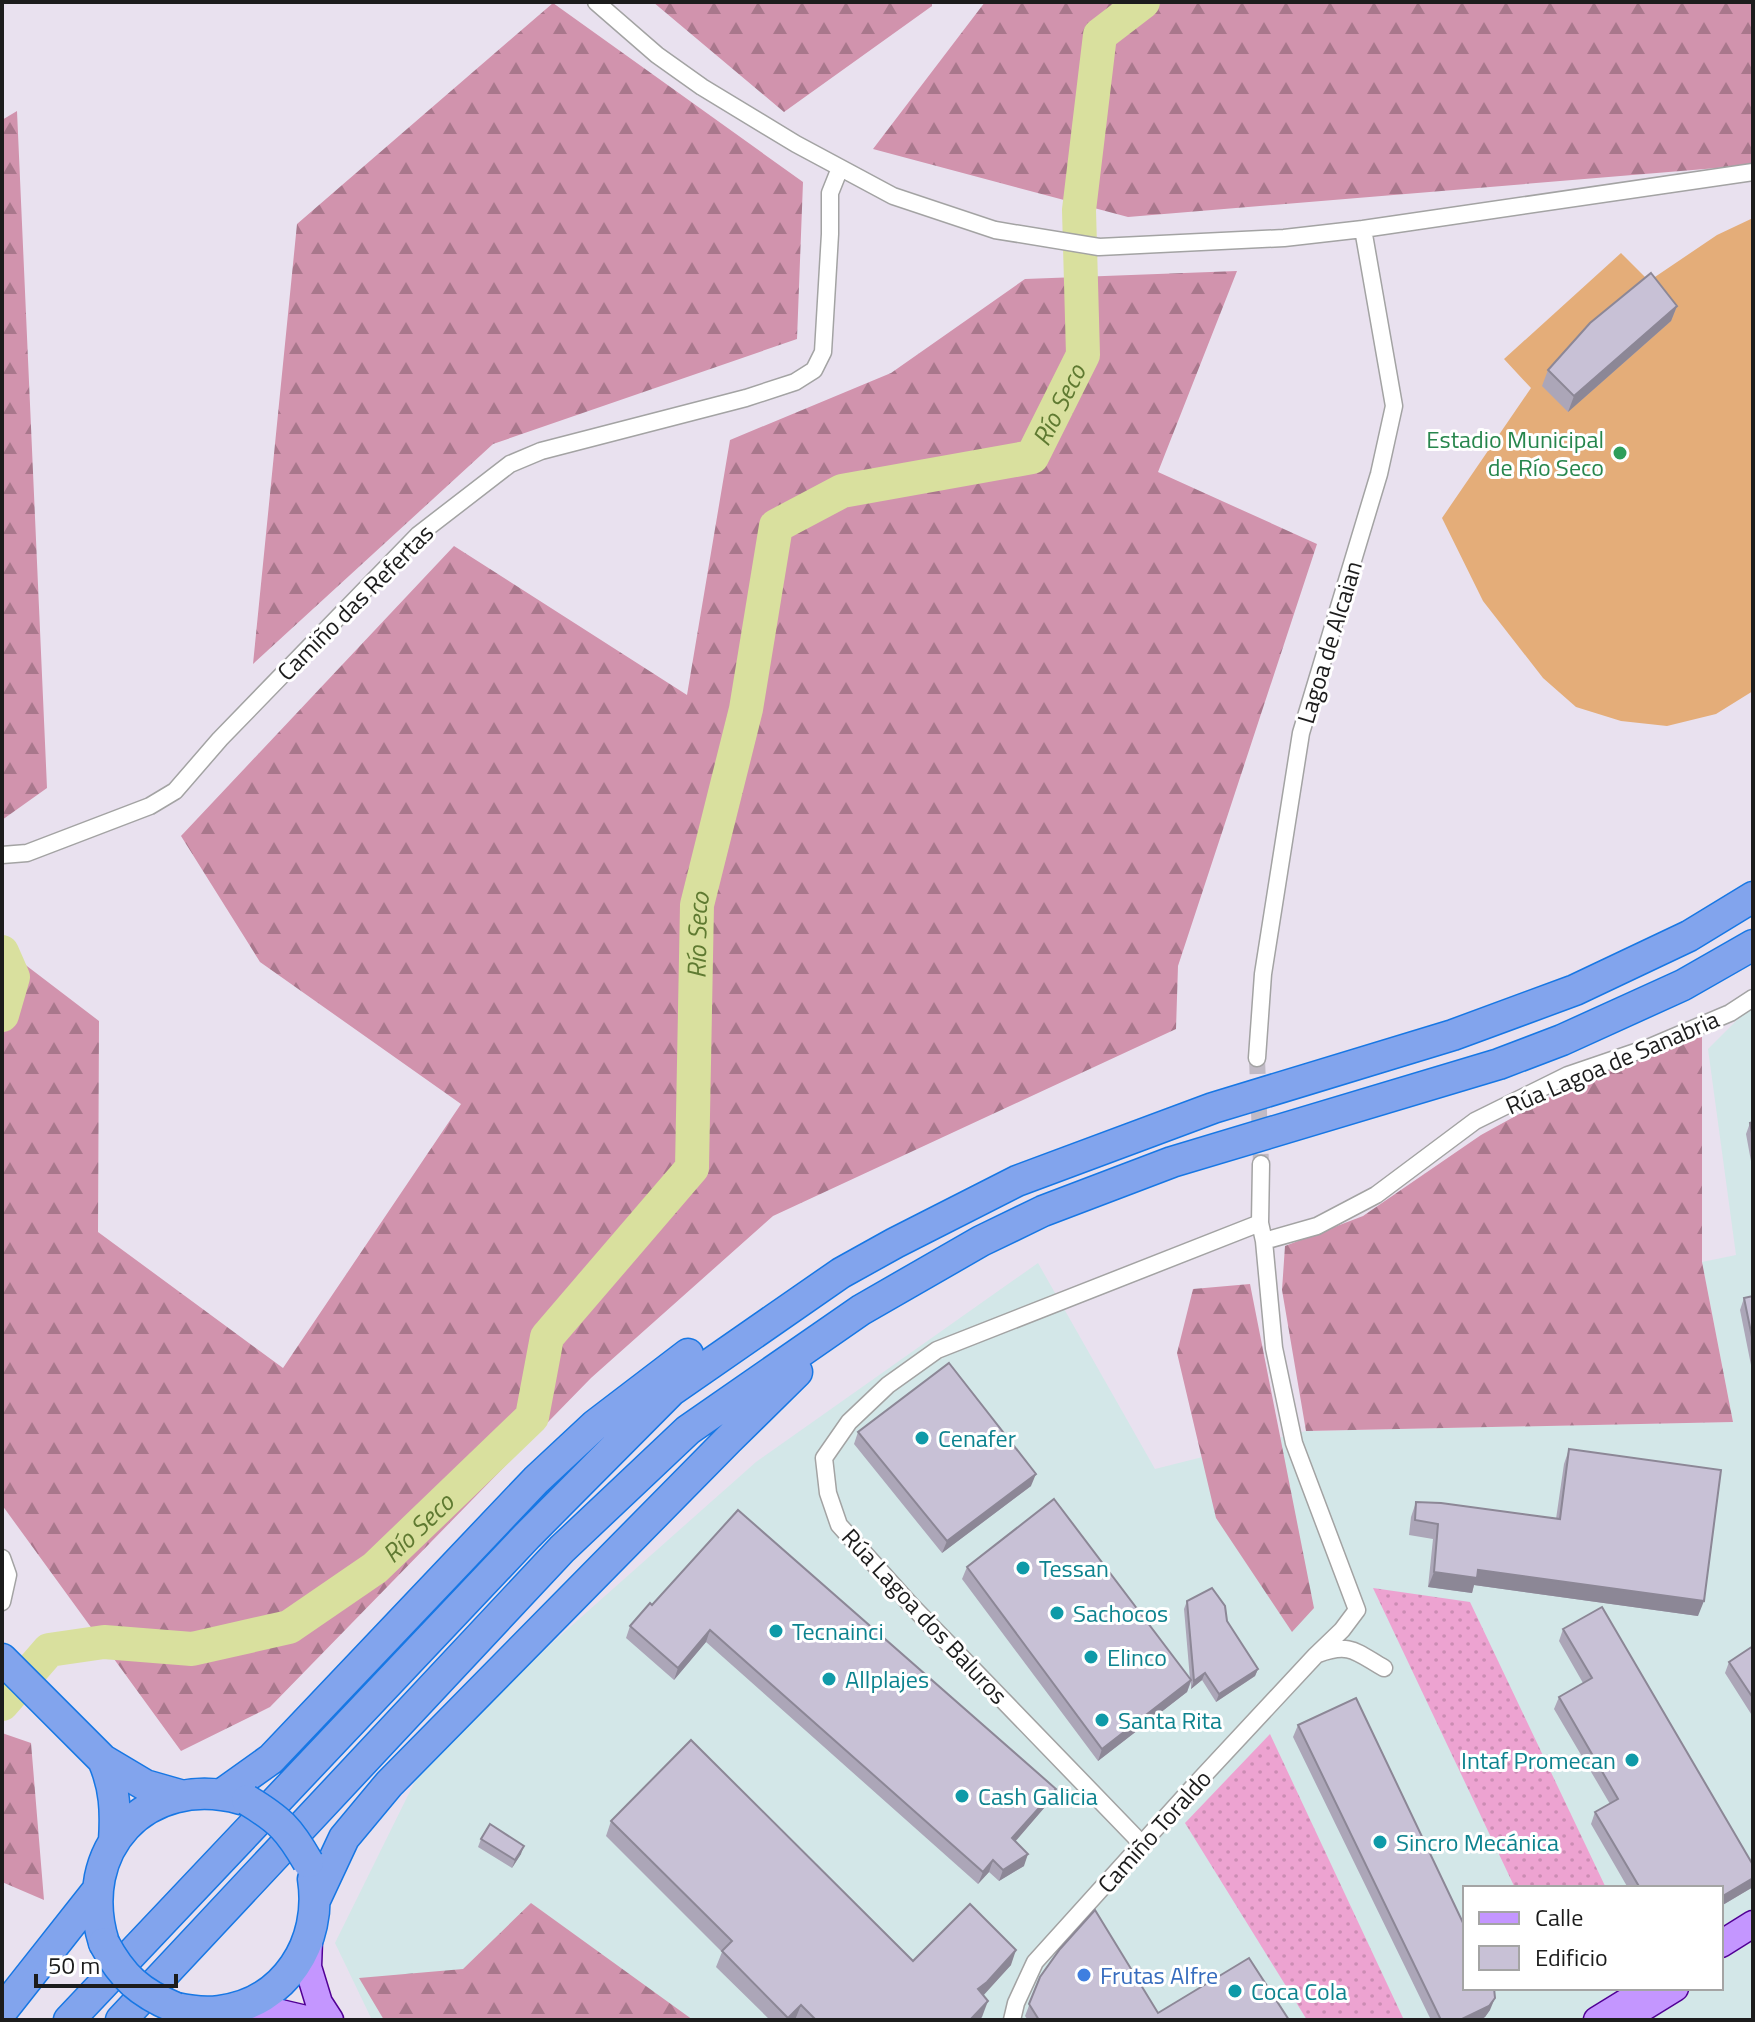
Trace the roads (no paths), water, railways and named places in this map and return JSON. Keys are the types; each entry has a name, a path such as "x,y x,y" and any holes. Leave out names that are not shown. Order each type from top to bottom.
{"highway":[{"path":"234,1797 527,1489 595,1425 730,1324 841,1273 1017,1181 1213,1108 1453,1035 1575,990 1689,936 1753,897"},
{"path":"121,2020 562,1549 688,1430 861,1310 981,1241 1043,1211 1172,1162 1499,1064 1683,985 1753,945"},
{"path":"69,2020 517,1546 671,1391 841,1273"},
{"path":"315,1900 344,1838 389,1784 728,1440 861,1310"},
{"path":"2,1659 103,1760 145,1785 180,1795"},
{"path":"103,1760 116,1804 114,1841"},
{"path":"201,1792 234,1797 273,1815 294,1836 308,1862 315,1900 309,1939 297,1963 280,1983 259,1999 221,2013 176,2008 140,1990 113,1961 104,1943 96,1909 99,1874 114,1841 143,1812 180,1795 201,1792"},
{"path":"2,2011 96,1892"}],"main road":[{"path":"1723,1943 1753,1924"},
{"path":"309,1939 308,1967 319,2003 330,2020"},
{"path":"1723,1960 1753,1944"},
{"path":"1597,2020 1646,1990"},
{"path":"1623,2020 1672,1990"},
{"path":"221,2013 272,2011 310,2020"}],"street":[{"path":"596,2 657,55 702,87 796,144 893,196 995,230 1099,247 1284,238 1363,229 1753,172"},
{"name":"Camiño das Refertas","path":"2,855 27,853 150,806 175,791 220,739 418,535 510,464 541,451 746,398 795,382 814,370 823,352 830,193 840,168"},
{"name":"Lagoa de Alcaian","path":"1257,1058 1263,974 1301,733 1379,474 1394,406 1363,229"},
{"name":"Rúa Lagoa de Sanabria","path":"1264,1241 1317,1226 1376,1195 1475,1121 1568,1075 1650,1047 1730,1013 1753,998"},
{"path":"1261,1164 1260,1223 1264,1241"},
{"name":"Rúa Lagoa dos Baluros","path":"1142,1844 910,1604 839,1525 828,1493 824,1458 849,1422 868,1403 937,1350 1260,1223"},
{"name":"Camiño Toraldo","path":"1012,2020 1016,2003 1035,1962 1342,1630 1357,1610 1294,1443 1274,1348 1264,1241"},
{"path":"2,1558 8,1575 2,1602"},
{"path":"1316,1655 1348,1647 1384,1668"}],"waterway":[{"name":"Río Seco","path":"2,1704 49,1650 104,1642 192,1649 289,1627 375,1568 532,1417 547,1337 692,1168 697,905 746,709 776,526 842,491 1032,457 1083,355 1079,210 1100,35 1143,2"},
{"path":"2,952 13,977 2,1015"}],"tunnel":[{"path":"1257,1058 1261,1164"}],"place":[{"name":"Estadio Municipal de Río Seco","path":"1620,453"},
{"name":"Cenafer","path":"922,1438"},
{"name":"Tessan","path":"1023,1568"},
{"name":"Sachocos","path":"1057,1613"},
{"name":"Tecnainci","path":"776,1631"},
{"name":"Elinco","path":"1091,1657"},
{"name":"Allplajes","path":"829,1679"},
{"name":"Santa Rita","path":"1102,1720"},
{"name":"Intaf Promecan","path":"1632,1760"},
{"name":"Cash Galicia","path":"962,1796"},
{"name":"Sincro Mecánica","path":"1380,1842"},
{"name":"Frutas Alfre","path":"1084,1975"},
{"name":"Coca Cola","path":"1235,1991"}]}
